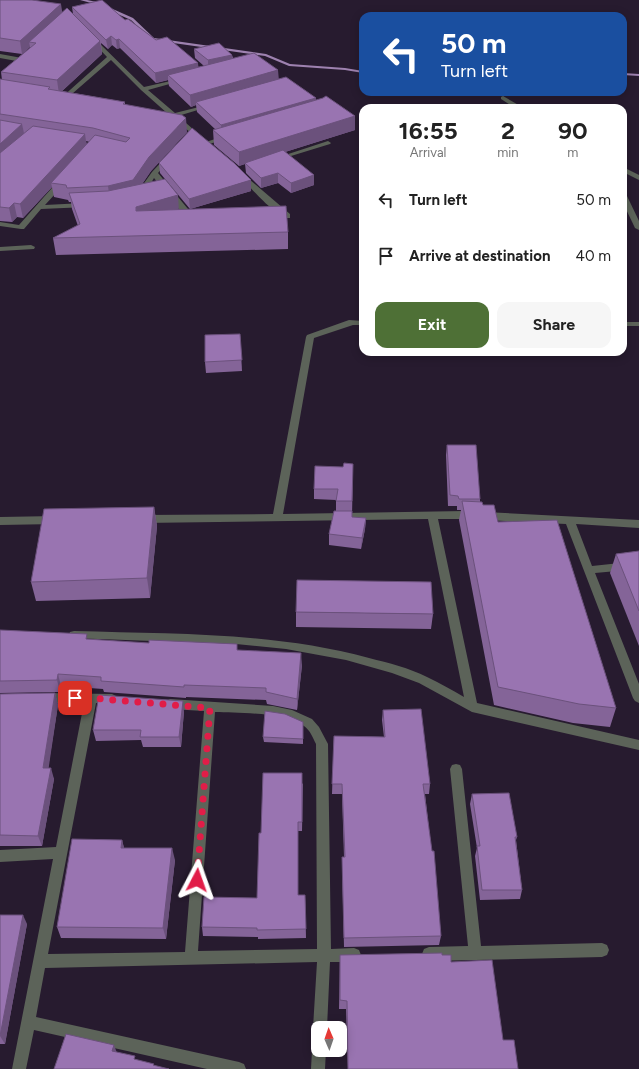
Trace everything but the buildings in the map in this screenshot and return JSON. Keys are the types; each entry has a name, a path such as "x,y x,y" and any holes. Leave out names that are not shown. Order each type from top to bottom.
{"street":[{"path":"84,31 143,89 174,115 190,134 208,145 236,134"},
{"path":"17,65 28,54"},
{"path":"0,56 22,60"},
{"path":"63,98 110,57"},
{"path":"143,89 192,77"},
{"path":"55,97 71,100"},
{"path":"503,98 513,104"},
{"path":"158,113 174,115 219,103"},
{"path":"268,162 328,143"},
{"path":"139,197 154,173 173,152"},
{"path":"246,169 238,171 267,200 287,216"},
{"path":"627,171 639,178"},
{"path":"0,224 21,227 70,173"},
{"path":"154,173 165,192 190,217"},
{"path":"627,204 639,228"},
{"path":"40,207 90,205"},
{"path":"0,249 31,247"},
{"path":"277,518 310,337 352,322 359,322"},
{"path":"627,324 639,324"},
{"path":"134,519 465,515 639,524"},
{"path":"432,516 472,707"},
{"path":"0,521 63,520"},
{"path":"569,520 639,698"},
{"path":"589,570 639,565"},
{"path":"63,634 236,640 286,645 346,656 393,669 423,680 472,707 639,745"},
{"path":"30,699 90,698 122,700"},
{"path":"20,1069 90,698"},
{"path":"162,704 272,711 292,715 308,722 315,730 322,744 324,956 320,1021"},
{"path":"191,958 210,708"},
{"path":"456,769 475,953"},
{"path":"0,856 60,853"},
{"path":"420,954 602,950"},
{"path":"40,961 364,955"},
{"path":"29,1022 239,1069"},
{"path":"318,1069 319,1057"}],"waterway":[{"path":"82,0 96,3 132,19 153,39 266,55 289,65 359,71"},
{"path":"627,74 639,75"}],"route":[{"path":"75,698 210,708 197,880"}]}
